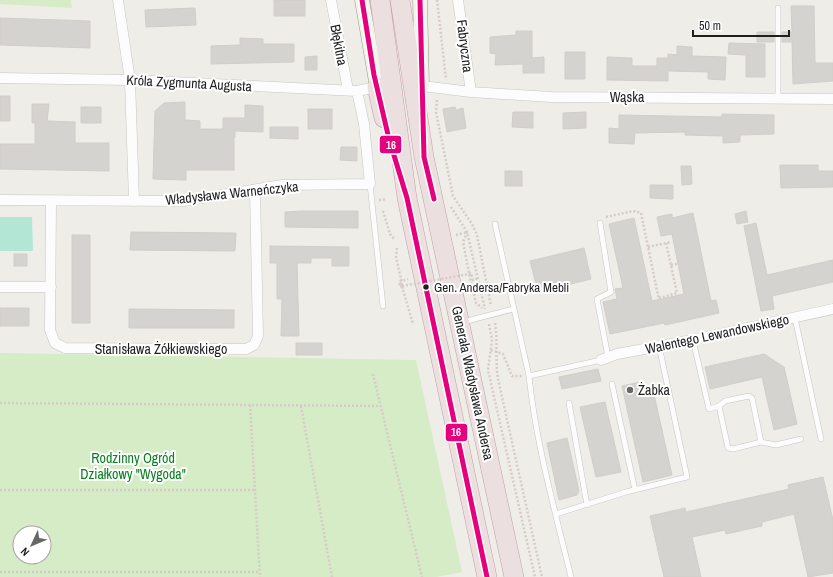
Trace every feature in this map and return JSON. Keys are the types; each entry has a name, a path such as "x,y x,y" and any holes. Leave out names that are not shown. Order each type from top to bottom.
{"highway":[{"name":"Generała Władysława Andersa","path":"380,0 407,198 487,577"},
{"name":"Generała Władysława Andersa","path":"400,0 424,157 514,577"},
{"path":"422,86 424,157"},
{"path":"378,88 389,138 407,198"}],"main road":[{"path":"362,0 378,88"},
{"path":"420,0 422,86"}],"street":[{"path":"118,0 130,80 134,201"},
{"name":"Błękitna","path":"331,0 352,91"},
{"name":"Fabryczna","path":"458,0 471,92"},
{"name":"Króla Zygmunta Augusta","path":"0,78 130,80 352,91 378,88"},
{"name":"Wąska","path":"422,86 443,90 551,97 833,99"},
{"path":"352,91 364,124 370,184"},
{"name":"Władysława Warneńczyka","path":"0,200 184,201 282,185 370,184"},
{"name":"Stanisława Żółkiewskiego","path":"51,201 50,330 55,343 65,348 246,349 254,344 258,336 255,190"},
{"path":"0,287 51,287"},
{"name":"Walentego Lewandowskiego","path":"605,359 833,309"}],"lane":[{"path":"778,8 778,98"},
{"path":"370,184 383,306"},
{"path":"529,376 605,359 598,299 611,292 600,223"},
{"path":"495,224 529,376 535,417 571,577"},
{"path":"460,323 489,313 513,309"},
{"path":"796,318 821,439"},
{"path":"693,340 709,409 719,406 725,401 749,396 752,398 761,442"},
{"path":"556,514 635,490 687,478 659,346"},
{"path":"612,384 635,490"},
{"path":"569,403 588,505"},
{"path":"719,406 728,448 733,449 761,442 776,445 801,439"}],"path":[{"path":"437,0 446,79 440,98 437,100 436,112 453,196 472,224 477,235 492,340 488,370 535,577"},
{"path":"372,200 387,199"},
{"path":"379,200 390,234 395,240"},
{"path":"600,223 603,218 633,212 641,213 659,299 677,293 666,243"},
{"path":"489,313 476,303 463,242 467,232 489,313 497,336 498,378 542,577"},
{"path":"648,246 671,242"},
{"path":"396,248 401,286"},
{"path":"671,265 677,264"},
{"path":"471,276 473,280 479,278"},
{"path":"401,286 471,276"},
{"path":"408,279 399,282 403,290 413,324"},
{"path":"491,350 503,354 512,376 529,376"},
{"path":"373,374 422,577"},
{"path":"0,403 381,406"},
{"path":"250,405 260,577"},
{"path":"301,406 332,577"},
{"path":"0,490 254,490"},
{"path":"0,572 259,572"}],"green space":[{"path":"0,0 71,0 72,8 0,4"},
{"path":"0,217 32,217 33,251 0,251"},
{"name":"Rodzinny Ogród Działkowy \"Wygoda\"","path":"0,353 416,360 462,572 436,577 0,577"}],"building":[{"path":"274,0 305,0 305,16 274,16"},
{"path":"791,6 814,6 815,63 833,63 833,81 793,84 792,42 782,42 782,32 792,32"},
{"path":"195,8 196,25 146,27 145,10"},
{"path":"0,18 90,21 90,48 0,45"},
{"path":"516,31 532,31 532,58 544,57 544,73 523,73 523,64 495,65 496,54 490,53 490,37 516,35"},
{"path":"757,32 774,32 774,42 757,42"},
{"path":"240,38 263,39 263,44 294,44 294,62 211,64 211,46 240,45"},
{"path":"729,43 765,44 765,77 746,77 746,55 728,54"},
{"path":"677,46 692,47 692,56 726,57 725,80 708,79 708,72 668,71 668,81 607,80 607,57 632,58 632,66 657,66 657,58 668,58 668,54 677,55"},
{"path":"565,52 585,52 585,79 565,79"},
{"path":"317,56 317,70 305,70 305,57"},
{"path":"0,96 10,96 10,121 0,121"},
{"path":"185,102 185,120 200,121 200,129 223,129 223,118 245,118 245,105 263,106 263,132 235,131 234,170 186,170 186,180 153,179 155,111 164,103"},
{"path":"32,104 49,104 47,121 75,122 75,143 109,143 109,171 0,169 0,144 35,144 35,123 32,123"},
{"path":"81,107 101,107 101,123 81,123"},
{"path":"455,107 456,110 463,108 466,128 447,132 443,109"},
{"path":"308,109 332,109 332,129 308,129"},
{"path":"513,112 533,112 533,128 512,127"},
{"path":"586,112 586,128 563,129 563,113"},
{"path":"722,114 774,115 774,134 740,135 740,142 723,143 723,136 685,135 685,132 635,133 634,144 609,143 609,128 619,129 619,115 722,117"},
{"path":"270,127 298,127 298,139 270,138"},
{"path":"341,147 357,147 357,161 340,160"},
{"path":"780,165 818,165 818,171 833,171 833,187 781,188"},
{"path":"681,166 691,166 692,184 682,185"},
{"path":"505,171 522,171 522,186 505,186"},
{"path":"650,185 673,185 673,199 650,198"},
{"path":"358,211 358,228 285,227 285,212"},
{"path":"746,211 748,222 737,224 735,214"},
{"path":"693,213 711,301 716,300 719,313 665,325 664,323 610,334 603,302 617,299 615,289 623,288 609,224 634,218 652,301 684,294 672,234 661,236 657,217 672,214 672,218"},
{"path":"756,223 767,275 833,260 833,282 772,296 774,309 761,311 744,226"},
{"path":"131,232 236,233 235,251 130,250"},
{"path":"72,235 90,235 90,323 72,323"},
{"path":"270,246 349,247 349,266 332,266 332,258 311,258 311,263 297,263 299,336 281,336 282,299 277,299 277,263 270,263"},
{"path":"584,248 591,279 538,292 530,261"},
{"path":"14,254 27,254 27,266 14,266"},
{"path":"0,308 29,308 29,326 0,326"},
{"path":"129,309 234,310 234,328 129,328"},
{"path":"296,343 322,343 322,355 296,355"},
{"path":"764,354 784,367 797,424 774,430 762,377 710,389 705,367"},
{"path":"598,369 601,381 562,389 559,377"},
{"path":"640,382 642,392 653,390 672,475 643,482 622,386"},
{"path":"605,402 621,472 596,477 580,407"},
{"path":"567,438 579,491 577,495 559,500 547,443"},
{"path":"823,477 833,520 833,573 808,577 794,514 762,522 762,526 726,534 725,530 692,537 701,577 664,577 650,516 685,508 686,512 789,489 788,485"}],"transit line":[{"name":"16","path":"362,0 374,75 389,139 407,198 487,577"},
{"name":"16","path":"420,0 424,157 434,199"}],"place":[{"name":"Gen. Andersa/Fabryka Mebli","path":"426,287"},
{"name":"Żabka","path":"630,390"}]}
